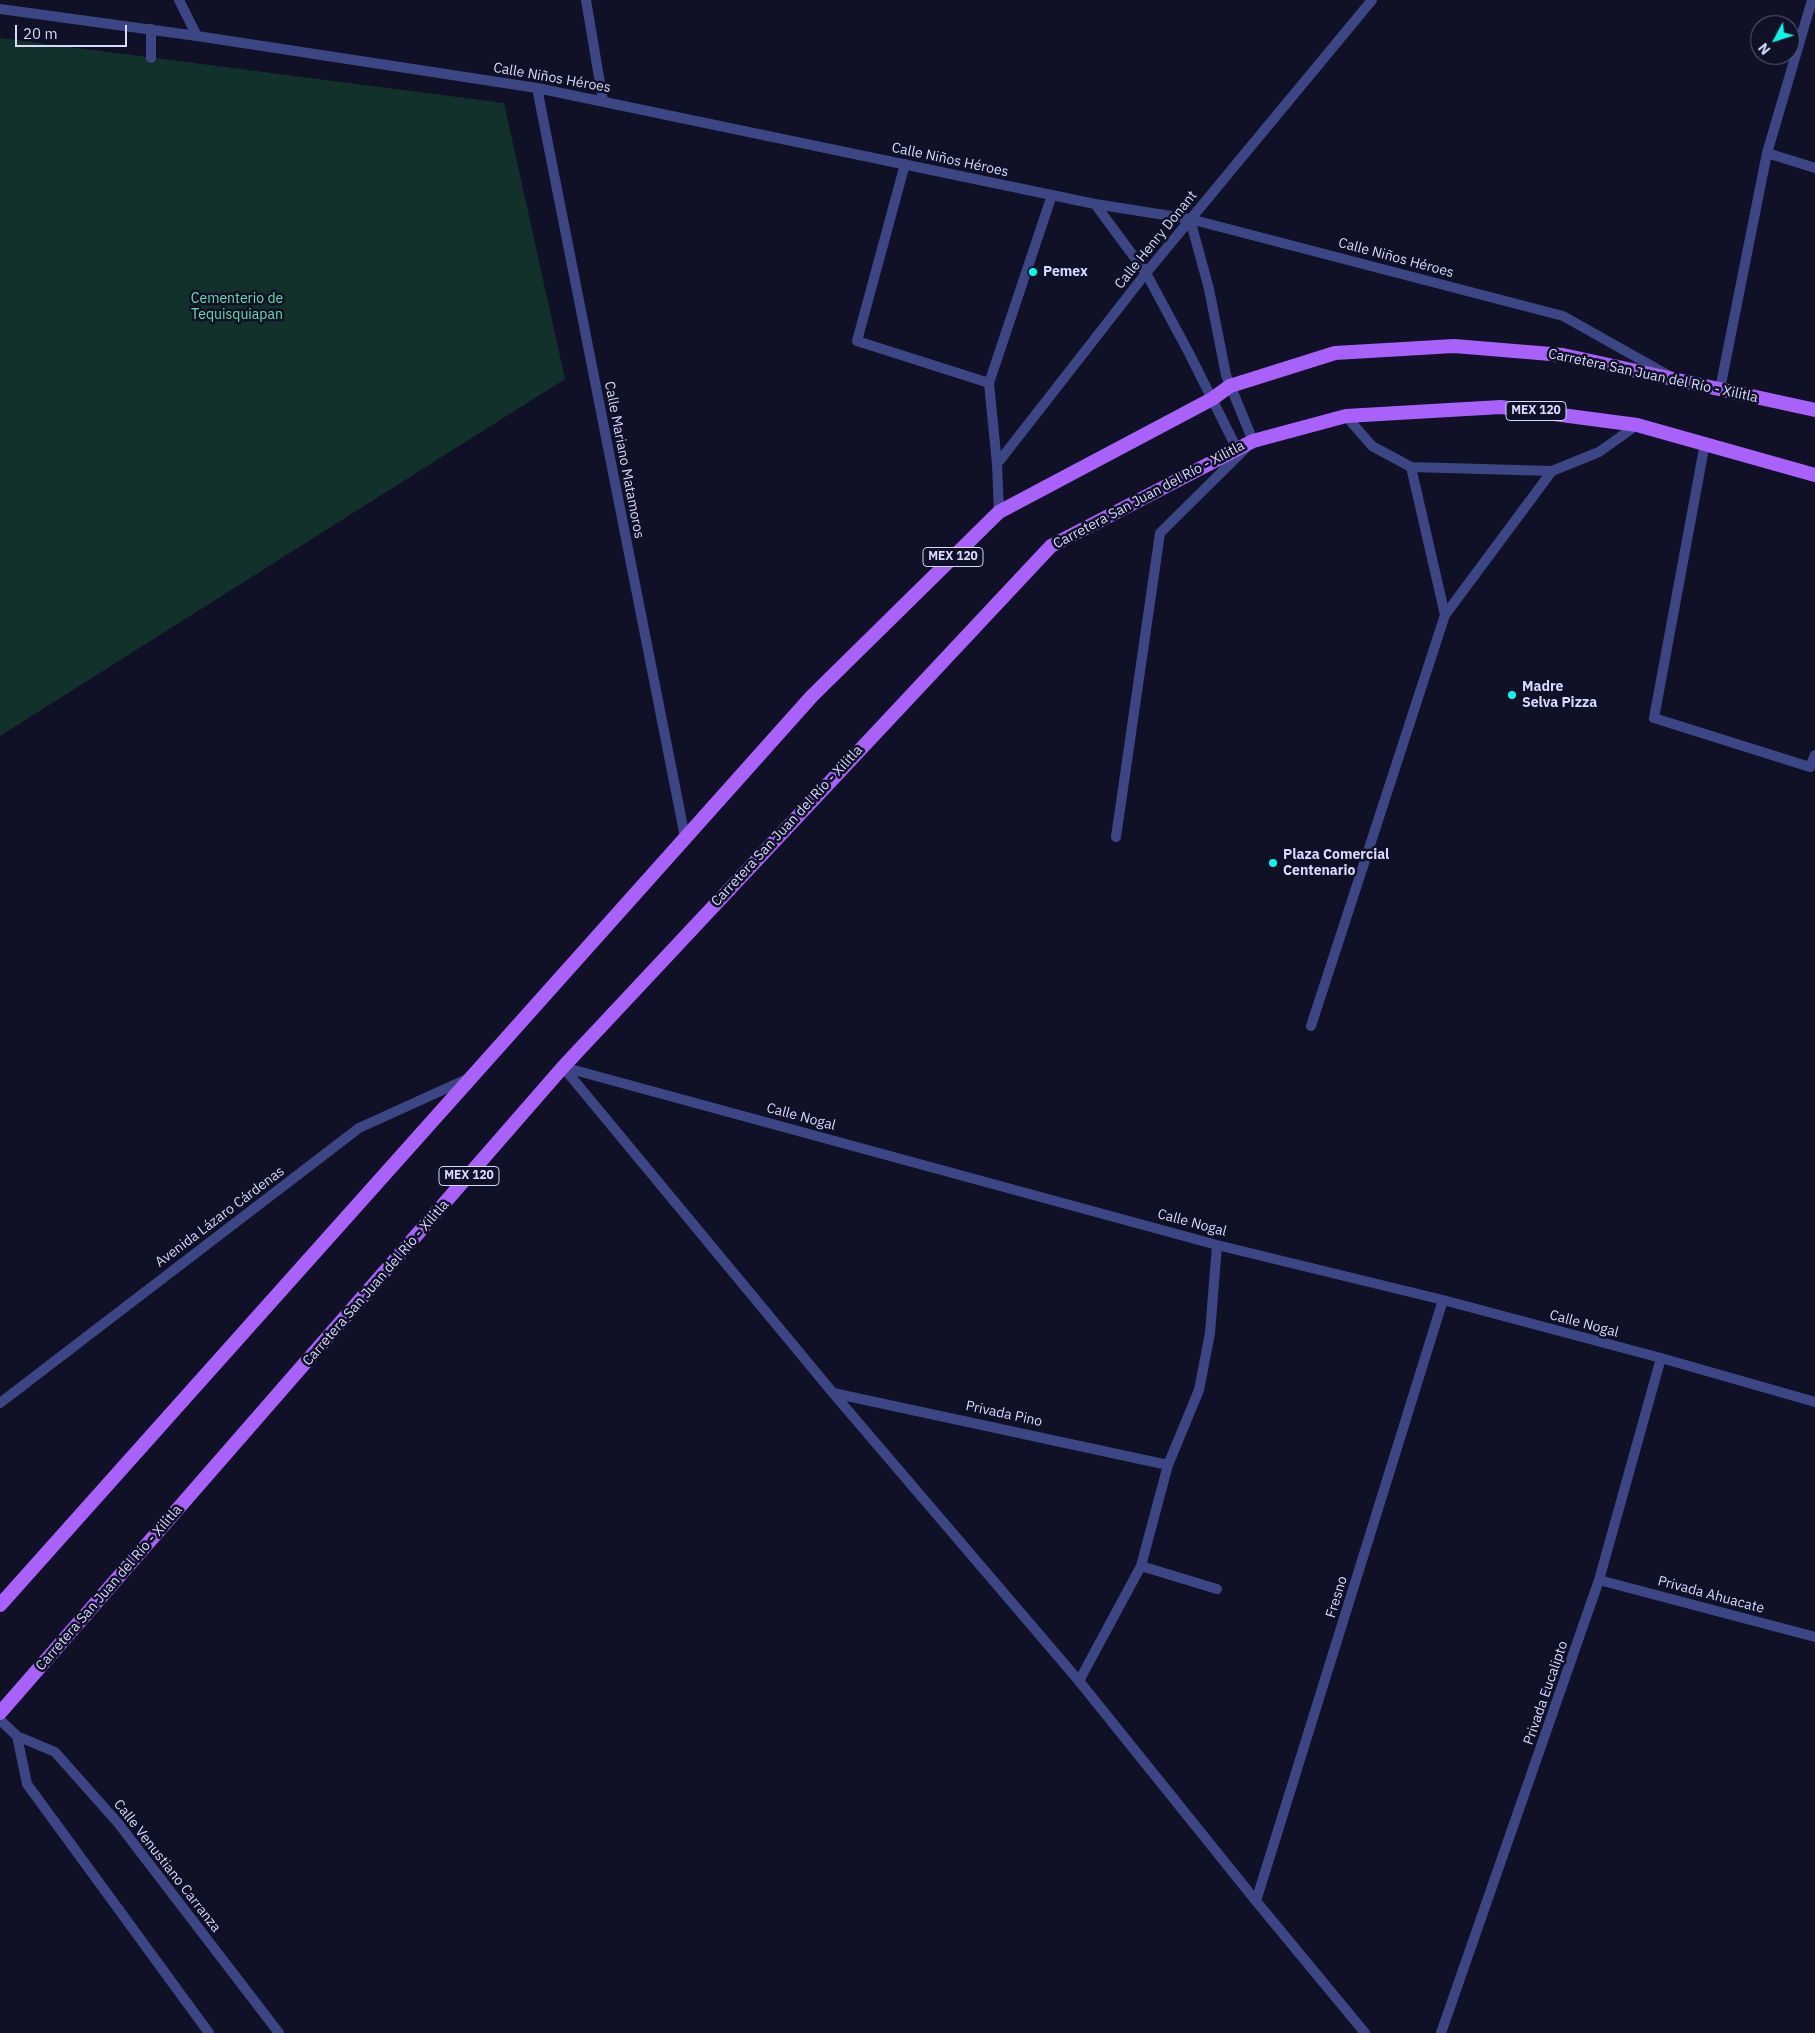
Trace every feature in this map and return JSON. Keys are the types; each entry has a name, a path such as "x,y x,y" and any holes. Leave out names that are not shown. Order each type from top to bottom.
{"main road":[{"name":"Carretera San Juan del Río - Xilitla","path":"0,1605 812,696 999,512 1212,398 1230,386 1335,353 1454,346 1563,355 1815,410"},
{"name":"Carretera San Juan del Río - Xilitla","path":"0,1713 563,1067 1051,546 1253,441 1346,416 1501,407 1638,425 1815,475"}],"street":[{"path":"179,0 197,36"},
{"path":"586,0 603,101"},
{"name":"Calle Henry Donant","path":"997,464 1146,273 1372,0"},
{"path":"1720,390 1767,153 1812,0"},
{"name":"Calle Niños Héroes","path":"0,9 151,29 537,88 1095,204 1190,219 1563,316 1676,379"},
{"path":"151,29 151,58"},
{"name":"Calle Mariano Matamoros","path":"537,88 685,838"},
{"path":"1767,153 1815,168"},
{"path":"905,164 857,341 989,383"},
{"path":"999,512 997,464 989,383 1052,195"},
{"path":"1095,204 1146,273 1237,449"},
{"path":"1116,837 1160,533 1253,441 1226,375 1209,290 1190,219"},
{"path":"1346,416 1372,446 1411,467 1552,471 1599,452 1638,425"},
{"path":"1705,443 1654,718 1810,767 1815,755"},
{"path":"1411,467 1445,615"},
{"path":"1311,1026 1445,615 1552,471"},
{"path":"563,1067 833,1393 1079,1681 1365,2033"},
{"name":"Calle Nogal","path":"563,1067 1217,1244 1443,1300 1661,1358 1815,1402"},
{"name":"Avenida Lázaro Cárdenas","path":"0,1403 359,1128 472,1077"},
{"path":"1079,1681 1141,1566 1168,1465 1199,1390 1210,1333 1217,1244"},
{"name":"Fresno","path":"1256,1901 1443,1300"},
{"name":"Privada Eucalipto","path":"1442,2033 1600,1580 1661,1358"},
{"name":"Privada Pino","path":"833,1393 1168,1465"},
{"path":"1141,1566 1217,1589"},
{"name":"Privada Ahuacate","path":"1600,1580 1815,1637"},
{"name":"Calle Venustiano Carranza","path":"0,1720 16,1736 55,1752 105,1809 279,2033"},
{"path":"16,1736 27,1784 209,2033"}],"green space":[{"name":"Cementerio de Tequisquiapan","path":"0,38 504,103 565,379 0,736"}],"place":[{"name":"Pemex","path":"1033,272"},
{"name":"Madre Selva Pizza","path":"1512,695"},
{"name":"Plaza Comercial Centenario","path":"1273,863"}]}
